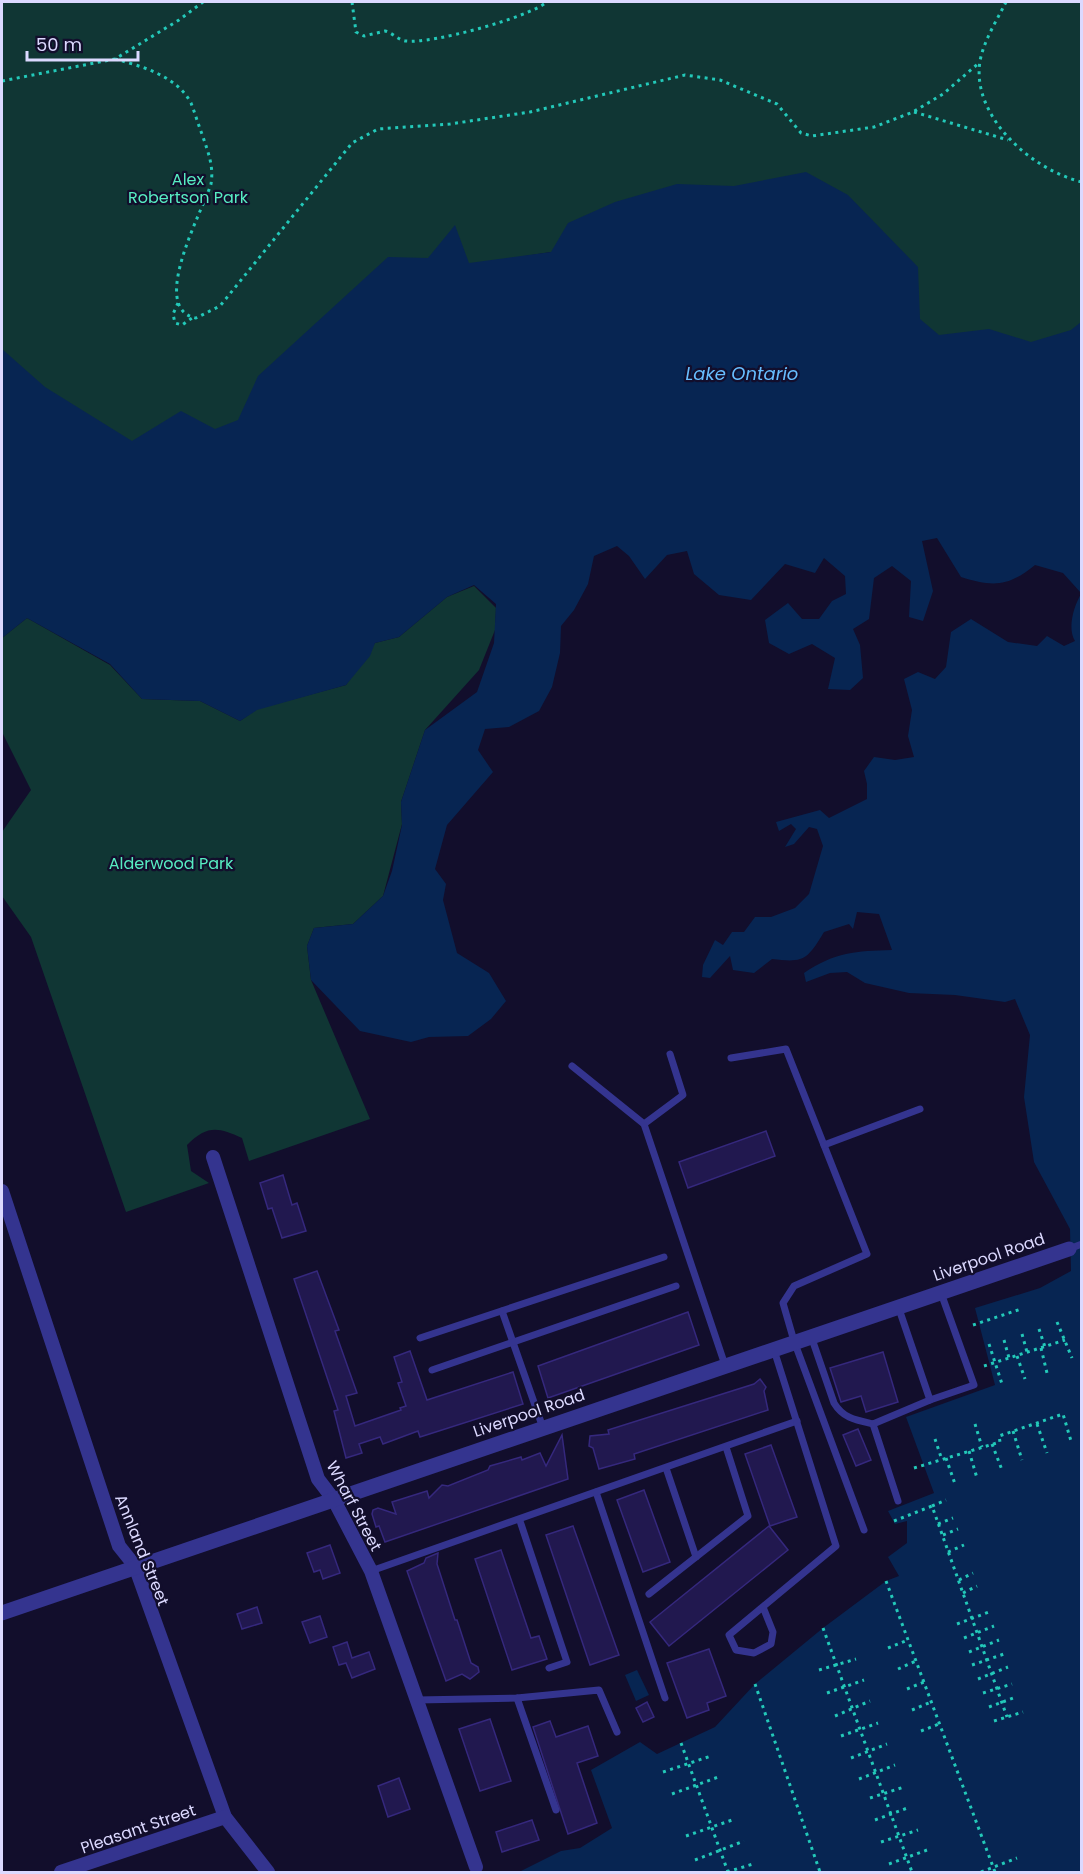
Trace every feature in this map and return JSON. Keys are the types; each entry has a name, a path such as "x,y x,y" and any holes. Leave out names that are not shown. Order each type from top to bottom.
{"street":[{"name":"Wharf Street","path":"213,1157 318,1479 334,1500 371,1571 476,1867"},
{"name":"Annland Street","path":"2,1191 119,1546 135,1566 225,1817 268,1872"},
{"name":"Liverpool Road","path":"2,1613 1075,1246"},
{"name":"Pleasant Street","path":"61,1872 225,1817"}],"lane":[{"path":"731,1058 786,1049 867,1254 794,1286 783,1303 794,1341 864,1530"},
{"path":"644,1124 683,1095 670,1054"},
{"path":"572,1066 644,1124 725,1365"},
{"path":"824,1145 920,1109"},
{"path":"420,1338 664,1257"},
{"path":"432,1370 676,1286"},
{"path":"811,1335 834,1402 840,1412 856,1421 873,1424 930,1400 974,1385 941,1292"},
{"path":"898,1306 930,1400"},
{"path":"502,1311 543,1428"},
{"path":"763,1607 773,1632 771,1644 754,1653 736,1650 729,1635 836,1546 774,1348"},
{"path":"371,1571 520,1521 797,1422"},
{"path":"873,1424 898,1501"},
{"path":"649,1594 748,1516 726,1447"},
{"path":"666,1467 696,1557"},
{"path":"596,1492 665,1698"},
{"path":"520,1521 567,1662 549,1668"},
{"path":"417,1700 517,1698 599,1690 617,1732"},
{"path":"517,1698 556,1810"}],"path":[{"path":"2,81 115,59 179,20 203,2"},
{"path":"352,2 356,33 364,36 381,31 390,32 402,40 417,41 479,28 534,10 547,2"},
{"path":"115,59 139,65 183,91 191,103 210,157 213,170 211,184 180,264 177,281 178,303 173,314 175,323 182,325 220,306 352,143 378,129 450,124 530,112 685,75 720,80 777,104 801,133 807,136 874,127 913,112 943,93 980,62 1006,2"},
{"path":"980,62 983,91 993,119 1010,141 1031,158 1068,179 1082,182"},
{"path":"913,112 1010,141"},
{"path":"178,303 192,318"},
{"path":"974,1325 1021,1309"},
{"path":"1057,1322 1071,1358"},
{"path":"1039,1329 1047,1373"},
{"path":"1022,1334 1028,1352"},
{"path":"1004,1340 1009,1358"},
{"path":"984,1366 1065,1340"},
{"path":"989,1344 1002,1384"},
{"path":"1017,1356 1024,1379"},
{"path":"914,1468 1000,1442 999,1436 1063,1414 1071,1441"},
{"path":"1036,1423 1047,1453"},
{"path":"975,1424 982,1447"},
{"path":"1013,1431 1022,1460"},
{"path":"935,1439 955,1485"},
{"path":"992,1444 1002,1470"},
{"path":"969,1451 977,1478"},
{"path":"894,1521 946,1500"},
{"path":"932,1506 1007,1717"},
{"path":"938,1524 953,1518"},
{"path":"943,1536 958,1528"},
{"path":"948,1552 964,1545"},
{"path":"958,1580 973,1573"},
{"path":"886,1581 995,1872"},
{"path":"963,1593 977,1586"},
{"path":"957,1624 989,1612"},
{"path":"964,1638 994,1626"},
{"path":"823,1628 912,1872"},
{"path":"888,1648 908,1640"},
{"path":"969,1652 999,1640"},
{"path":"972,1665 1004,1654"},
{"path":"819,1670 856,1659"},
{"path":"898,1669 916,1661"},
{"path":"978,1679 1008,1667"},
{"path":"827,1693 864,1680"},
{"path":"907,1689 924,1683"},
{"path":"755,1684 820,1872"},
{"path":"983,1693 1012,1684"},
{"path":"989,1707 1016,1697"},
{"path":"835,1716 870,1701"},
{"path":"912,1710 931,1702"},
{"path":"994,1720 1023,1712"},
{"path":"841,1736 878,1723"},
{"path":"921,1731 939,1724"},
{"path":"681,1743 727,1872 753,1864"},
{"path":"851,1758 887,1744"},
{"path":"663,1772 711,1756"},
{"path":"859,1779 895,1765"},
{"path":"672,1794 721,1776"},
{"path":"870,1798 904,1787"},
{"path":"875,1820 910,1807"},
{"path":"686,1836 735,1819"},
{"path":"881,1842 918,1830"},
{"path":"695,1860 744,1841"},
{"path":"889,1864 927,1850"},
{"path":"981,1872 1017,1858"}],"green space":[{"name":"Alex Robertson Park","path":"2,2 1081,2 1081,358 970,367 551,252 512,258 301,382 166,476 2,362"},
{"name":"Alderwood Park","path":"474,586 496,608 495,630 479,670 425,730 401,802 402,824 383,896 353,924 314,928 307,946 311,980 370,1119 249,1161 242,1138 219,1130 207,1131 187,1145 191,1171 209,1183 126,1212 31,937 2,896 2,832 31,790 2,732 2,638 27,618 110,665 142,699 200,701 240,721 257,709 346,685 375,643 399,637 447,597"}],"water":[{"name":"Lake Ontario","path":"806,172 848,195 918,267 920,319 939,335 989,329 1031,342 1071,330 1081,322 1081,593 1063,573 1035,565 1017,578 1000,583 961,577 937,538 922,541 933,591 923,621 909,617 911,581 892,566 874,578 869,619 853,629 860,645 863,678 850,690 828,689 835,658 812,644 789,654 769,643 765,620 788,603 802,619 819,619 832,601 846,594 845,576 824,558 815,573 785,564 751,600 719,595 694,574 687,551 667,555 645,579 629,556 617,546 594,556 588,584 574,610 561,626 560,653 552,687 539,711 509,727 485,729 478,750 493,772 447,825 435,869 446,884 443,900 457,953 489,973 506,1001 491,1019 468,1036 429,1037 411,1042 360,1031 311,980 307,946 314,928 353,924 383,896 392,871 402,825 401,802 425,730 477,692 494,643 496,604 474,585 447,597 399,637 375,643 370,656 346,685 257,710 240,721 200,701 142,699 110,664 27,618 2,638 2,349 45,387 132,441 181,411 215,429 238,420 258,376 388,257 428,258 455,225 469,263 551,252 568,223 615,202 677,184 734,186"},
{"path":"1081,594 1081,1872 519,1872 561,1851 580,1848 612,1828 591,1770 640,1742 657,1754 715,1727 755,1684 823,1628 886,1581 899,1576 888,1557 907,1543 907,1521 895,1524 888,1511 934,1493 906,1417 995,1385 975,1308 1040,1288 1071,1271 1070,1229 1034,1162 1024,1097 1030,1035 1015,999 1005,1002 955,995 909,993 865,983 847,972 830,973 806,982 804,973 836,957 857,952 892,950 879,914 857,912 853,929 849,924 824,932 804,958 798,960 772,959 754,973 733,970 730,956 710,978 702,977 703,965 715,940 723,945 732,932 744,932 755,917 771,917 795,908 809,894 823,846 817,829 809,827 794,844 785,847 796,829 791,824 779,831 776,822 820,810 829,818 867,799 864,771 874,757 895,760 914,757 908,736 912,710 904,679 918,672 935,679 946,667 951,632 971,619 1008,642 1037,646 1047,636 1064,646 1075,641 1072,624 1074,611"},
{"path":"637,1670 649,1695 636,1701 625,1675"}],"building":[{"path":"766,1131 775,1156 688,1188 679,1162"},
{"path":"283,1175 292,1205 297,1203 306,1231 282,1238 272,1208 268,1209 260,1183"},
{"path":"317,1271 339,1330 335,1331 357,1393 346,1396 355,1426 401,1410 400,1408 406,1406 398,1383 402,1382 394,1357 410,1351 427,1400 513,1372 523,1404 420,1437 418,1431 383,1444 380,1437 359,1444 362,1453 346,1458 334,1411 338,1410 294,1279"},
{"path":"688,1312 699,1345 548,1398 538,1366"},
{"path":"883,1352 898,1402 866,1412 861,1396 841,1402 830,1368"},
{"path":"760,1379 766,1387 764,1391 768,1410 634,1454 635,1459 599,1469 593,1448 589,1446 590,1436 609,1434 608,1430 754,1384"},
{"path":"858,1429 871,1460 856,1466 843,1435"},
{"path":"562,1435 568,1479 385,1542 379,1526 376,1527 373,1510 378,1508 396,1514 392,1502 427,1491 429,1498 442,1485 448,1486 488,1470 490,1466 521,1457 522,1460 540,1453 546,1466"},
{"path":"771,1445 797,1517 770,1526 745,1454"},
{"path":"644,1490 670,1562 643,1572 617,1500"},
{"path":"573,1526 619,1655 590,1665 546,1535"},
{"path":"769,1526 788,1550 669,1646 650,1622"},
{"path":"330,1545 340,1573 323,1579 320,1570 314,1572 307,1553"},
{"path":"501,1550 531,1638 539,1636 547,1659 512,1670 475,1559"},
{"path":"438,1553 437,1564 455,1620 457,1620 471,1663 478,1667 479,1672 470,1679 462,1674 446,1681 407,1571"},
{"path":"257,1607 262,1623 242,1629 237,1614"},
{"path":"320,1616 327,1637 310,1643 302,1622"},
{"path":"347,1642 352,1658 369,1652 375,1669 352,1678 346,1663 339,1665 333,1647"},
{"path":"709,1649 726,1696 707,1703 709,1710 687,1718 667,1663"},
{"path":"647,1702 654,1717 643,1722 636,1708"},
{"path":"490,1719 511,1781 480,1791 459,1729"},
{"path":"550,1721 556,1737 588,1726 598,1756 577,1763 597,1823 568,1834 533,1727"},
{"path":"399,1778 410,1809 388,1817 378,1786"},
{"path":"532,1820 539,1840 502,1852 496,1832"}]}
